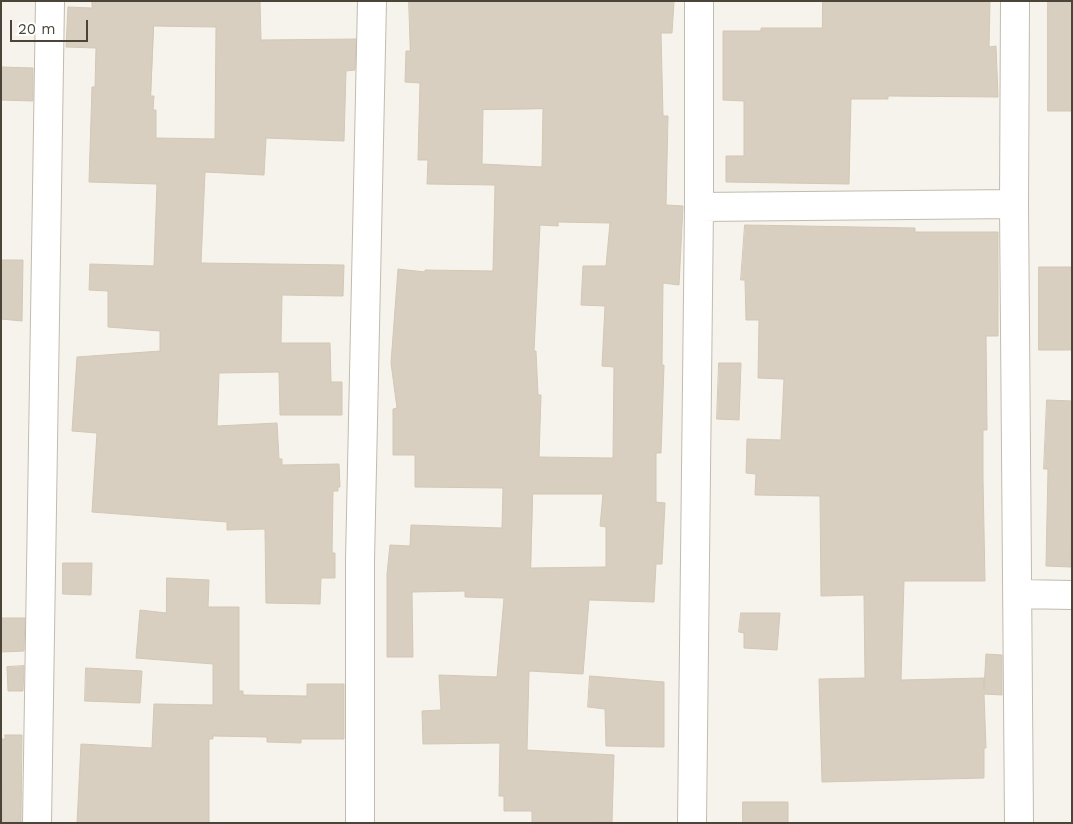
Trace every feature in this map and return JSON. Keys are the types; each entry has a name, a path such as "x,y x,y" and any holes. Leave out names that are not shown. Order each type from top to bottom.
{"street":[{"path":"37,823 50,1"},
{"path":"360,823 361,550 372,1"},
{"path":"692,823 699,207 699,1"},
{"path":"1015,1 1014,204 1020,823"},
{"path":"699,207 1014,204"},
{"path":"1018,594 1072,595"}],"building":[{"path":"92,1 260,1 261,40 356,39 355,70 346,71 344,141 266,138 264,175 205,172 201,263 344,265 343,296 282,295 281,343 330,343 331,382 342,382 342,415 280,415 279,372 219,373 217,426 277,423 279,459 282,459 282,465 339,464 340,487 338,487 338,491 333,491 332,553 335,553 335,578 321,578 320,604 266,603 265,529 227,530 227,522 92,512 97,433 72,431 77,357 160,351 160,331 108,327 108,291 89,290 90,264 154,266 157,184 89,182 92,87 95,87 96,48 66,47 68,7 92,8","holes":["154,26 216,27 215,139 156,138 156,110 153,110 154,96 151,96"]},
{"path":"409,1 674,1 672,33 661,33 663,116 668,116 666,205 683,206 679,285 663,283 662,365 664,365 661,453 656,453 656,502 665,503 662,564 656,564 654,602 589,600 583,674 529,671 527,750 614,755 612,822 532,823 532,811 504,811 504,796 499,796 500,743 423,744 422,711 441,710 439,675 497,677 504,598 465,597 465,591 412,592 413,657 387,657 387,574 390,545 410,546 411,525 502,528 503,488 415,487 415,455 393,455 393,409 397,408 391,363 398,269 425,272 425,270 493,271 495,185 427,184 428,160 418,160 420,83 405,82 406,51 410,51","holes":["543,109 542,167 482,164 483,110","558,222 610,223 606,266 583,266 581,305 605,306 602,366 614,367 613,458 539,457 541,395 538,395 536,351 534,351 540,225 558,226","533,494 603,494 600,526 606,527 606,567 531,568"]},
{"path":"823,1 990,1 989,47 996,46 998,97 888,96 888,99 851,99 849,184 726,182 726,156 744,156 744,101 723,100 723,31 761,31 761,28 822,28"},
{"path":"1048,1 1072,1 1072,111 1048,111"},
{"path":"1,67 33,68 33,101 1,100"},
{"path":"745,225 915,228 915,232 998,232 998,336 986,336 987,430 983,430 985,581 904,581 901,680 984,678 984,689 986,654 1002,655 1002,695 984,694 986,748 984,748 984,778 822,782 819,679 865,678 864,595 821,596 820,496 755,495 756,474 746,473 747,439 781,440 784,379 758,378 759,320 746,320 745,280 741,280"},
{"path":"2,260 23,260 22,321 1,319"},
{"path":"1039,267 1072,267 1072,350 1039,350"},
{"path":"719,363 741,363 739,420 717,419"},
{"path":"1047,400 1072,401 1071,567 1046,566 1048,469 1044,469"},
{"path":"63,563 92,563 91,595 63,594"},
{"path":"167,578 209,580 208,607 239,607 239,691 243,691 243,695 307,696 307,684 344,684 344,739 301,739 301,743 267,742 267,737 213,736 213,739 209,739 209,823 77,823 81,744 152,748 154,704 213,705 213,664 136,658 140,610 166,613"},
{"path":"741,613 780,613 777,650 744,648 744,633 739,632"},
{"path":"1,618 25,618 24,651 1,652"},
{"path":"24,666 23,691 8,691 7,667"},
{"path":"86,668 142,671 140,703 85,701"},
{"path":"590,676 664,682 664,747 606,746 605,709 588,707"},
{"path":"5,735 22,735 21,823 2,823 1,739 5,739"},
{"path":"743,802 788,802 788,823 743,823"}]}
